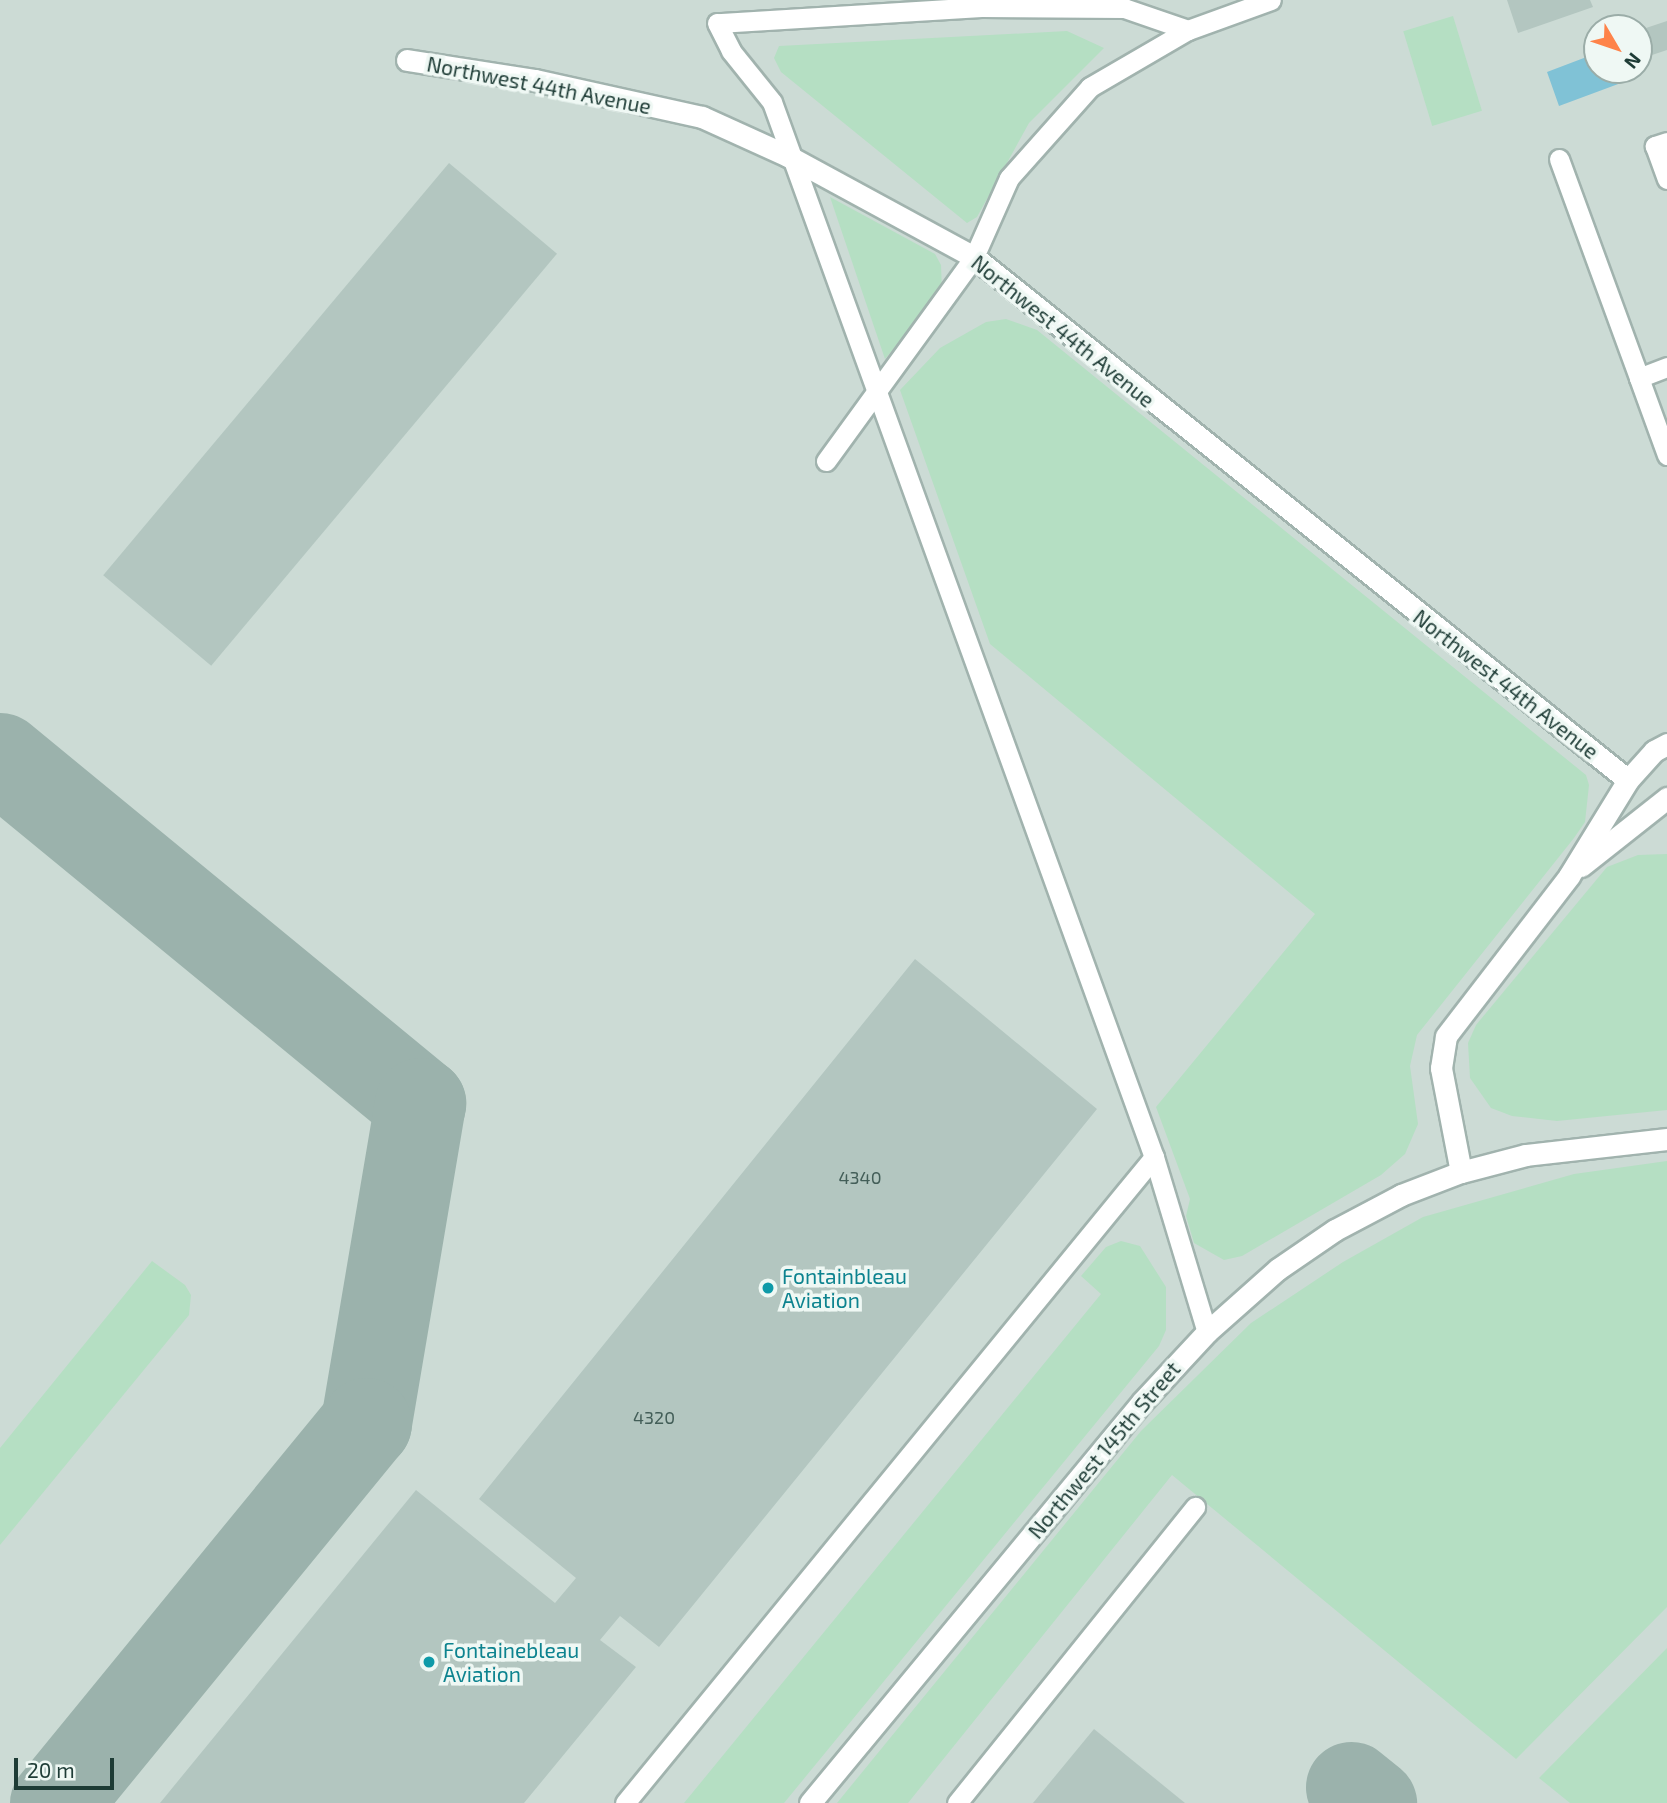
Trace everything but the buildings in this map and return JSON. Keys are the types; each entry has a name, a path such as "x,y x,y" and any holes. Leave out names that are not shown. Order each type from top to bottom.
{"street":[{"name":"Northwest 44th Avenue","path":"407,60 536,80 702,117 788,156 974,257 1628,780"},
{"path":"1667,744 1654,751 1628,780 1569,876 1446,1036 1441,1068 1461,1172 1539,1153 1667,1139"},
{"path":"1569,876 1667,798"},
{"name":"Northwest 145th Street","path":"810,1803 1142,1402 1207,1332 1278,1269 1335,1230 1402,1195 1461,1172"}],"lane":[{"path":"826,461 974,257 1010,178 1090,87 1188,30 1271,0"},
{"path":"1188,30 1124,8 981,8 717,23 732,51 772,102 788,156 1154,1157 1207,1332"},
{"path":"1667,142 1655,146 1667,179"},
{"path":"1559,159 1667,455"},
{"path":"1639,378 1667,367"},
{"path":"625,1803 1154,1157"},
{"path":"957,1803 1195,1507"}],"shaded area":[{"path":"0,0 1667,0 1667,1803 0,1803"}],"green space":[{"path":"1453,16 1482,111 1432,126 1403,31"},
{"path":"1067,31 1104,48 1029,123 977,217 967,223 781,72 774,58 779,46"},
{"path":"830,197 935,254 941,265 942,292 885,359"},
{"path":"1006,319 1037,330 1586,775 1589,785 1585,822 1574,838 1417,1035 1410,1066 1418,1124 1405,1154 1381,1175 1242,1256 1224,1260 1194,1243 1186,1216 1190,1199 1156,1107 1315,914 990,644 900,390 940,348 986,322"},
{"path":"1667,854 1667,1110 1557,1121 1512,1116 1491,1108 1470,1078 1468,1043 1476,1025 1607,867 1638,855"},
{"path":"1667,1161 1667,1607 1516,1759 1172,1475 908,1803 837,1803 1141,1431 1251,1323 1343,1262 1423,1217 1574,1174"},
{"path":"1121,1241 1140,1246 1166,1287 1166,1330 1159,1346 784,1803 684,1803 1101,1294 1081,1276 1106,1247"},
{"path":"152,1261 185,1285 191,1295 189,1315 0,1545 0,1448"},
{"path":"1667,1648 1667,1803 1570,1803 1539,1778"}],"water":[{"path":"1583,58 1583,84 1618,84 1559,106 1547,72"}],"taxiway":[{"path":"0,758 420,1103 366,1423 55,1803"},
{"path":"1351,1787 1371,1803"}],"place":[{"name":"Fontainbleau Aviation","path":"768,1288"},
{"name":"Fontainebleau Aviation","path":"429,1662"}]}
